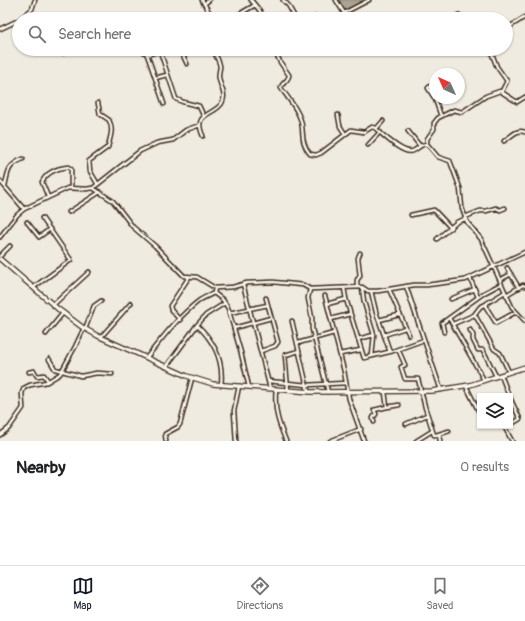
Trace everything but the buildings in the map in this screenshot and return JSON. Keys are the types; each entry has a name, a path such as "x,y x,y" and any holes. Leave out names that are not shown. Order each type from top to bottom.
{"street":[{"path":"28,12 32,9 35,0"},
{"path":"202,0 208,12"},
{"path":"204,4 209,0"},
{"path":"251,0 260,12"},
{"path":"283,0 292,12"},
{"path":"336,0 343,12"},
{"path":"346,12 364,1 369,0"},
{"path":"243,12 255,5"},
{"path":"513,25 525,17"},
{"path":"0,29 12,23"},
{"path":"147,56 164,104"},
{"path":"161,56 176,98 183,102 199,106 204,117"},
{"path":"183,56 187,64"},
{"path":"203,136 200,125 204,117 221,104 224,97 218,77 219,64 215,56"},
{"path":"277,56 289,75 288,80 282,85 281,88 299,117 303,140 308,152 312,155 321,153 351,130 364,132 372,127 394,144 407,151 413,151 420,146 427,144"},
{"path":"492,56 496,67 507,82 502,91 486,96 462,112 454,110 441,116 434,123 434,129 427,139 427,144 438,157 448,159 451,163 460,188 462,208 465,218 481,239 505,294 516,312 525,321"},
{"path":"155,78 167,75"},
{"path":"502,91 517,102 525,97"},
{"path":"97,183 90,171 89,161 108,147 112,133 109,120 100,114 98,103"},
{"path":"437,104 441,116"},
{"path":"338,115 340,126 345,134"},
{"path":"376,129 383,121"},
{"path":"93,188 97,183 109,176 140,151 157,143 173,140 186,130 200,125"},
{"path":"504,141 519,130 525,132"},
{"path":"408,131 420,146"},
{"path":"368,145 380,132"},
{"path":"5,186 10,168 14,163 24,159"},
{"path":"48,197 42,182 47,175 58,168 68,167 71,169 70,188"},
{"path":"0,181 24,209"},
{"path":"0,237 17,215 24,209 70,188 93,188 113,201 133,227 156,246 179,272 184,276 197,277 215,288 228,288 243,284 281,282 303,285 310,289 362,287 367,291 371,291 433,284 470,278 525,252"},
{"path":"70,212 100,192"},
{"path":"437,239 460,221 480,211 486,211 494,208 500,210 505,208"},
{"path":"411,215 434,210 451,228"},
{"path":"34,287 71,260 42,218"},
{"path":"27,222 39,238 50,229"},
{"path":"0,256 10,246"},
{"path":"357,287 357,280 360,276 358,258 360,253"},
{"path":"0,259 53,305 84,328 192,378 221,385 328,392 422,392 466,386 525,367"},
{"path":"507,268 519,288"},
{"path":"53,305 89,272"},
{"path":"500,280 511,274"},
{"path":"180,320 171,310 170,306 190,277"},
{"path":"470,278 478,296"},
{"path":"243,284 270,388"},
{"path":"444,332 441,324 478,296 501,284"},
{"path":"453,324 475,314 480,307 523,285 525,286"},
{"path":"406,286 441,390"},
{"path":"362,287 364,302 374,335 372,356"},
{"path":"214,293 215,288"},
{"path":"344,288 350,314 364,358 390,352 424,340"},
{"path":"310,289 308,298 315,338 328,392"},
{"path":"389,289 409,335"},
{"path":"452,299 475,289"},
{"path":"371,291 390,352"},
{"path":"147,357 200,300 214,293"},
{"path":"214,293 225,303 229,313 249,387"},
{"path":"325,296 340,354 347,392 364,441"},
{"path":"261,351 275,346 278,342 266,298"},
{"path":"327,304 346,299"},
{"path":"0,435 9,428 23,408 22,393 24,388 48,381 59,376 62,372 94,306 101,300"},
{"path":"101,337 132,303"},
{"path":"166,367 197,325 211,311 225,303"},
{"path":"486,304 486,307 496,323 516,312"},
{"path":"229,313 268,305"},
{"path":"46,334 63,313"},
{"path":"331,319 350,314"},
{"path":"475,314 494,349 500,353 509,372"},
{"path":"379,320 399,315"},
{"path":"234,328 271,318"},
{"path":"449,318 484,380"},
{"path":"292,321 308,391"},
{"path":"197,325 205,333 218,354 222,372 221,385"},
{"path":"384,335 405,328"},
{"path":"470,330 478,350 483,350 496,376"},
{"path":"298,343 334,333"},
{"path":"358,339 374,335"},
{"path":"398,349 405,365 402,368 405,379 418,378 427,415 435,435 450,431"},
{"path":"340,354 361,350"},
{"path":"288,390 285,355 299,351"},
{"path":"49,359 54,369 62,372 81,376 97,373 112,374"},
{"path":"29,372 34,371 37,376 44,375 48,381"},
{"path":"501,375 508,393"},
{"path":"166,441 164,436 165,434 178,427 180,424 192,378"},
{"path":"268,381 307,385 346,383"},
{"path":"236,441 234,411 239,386"},
{"path":"466,386 477,408"},
{"path":"276,388 276,411 286,441"},
{"path":"385,392 387,407"},
{"path":"374,422 372,418 376,414 374,410 399,405"},
{"path":"513,405 520,418 513,424"},
{"path":"406,424 427,415"},
{"path":"330,441 361,429"},
{"path":"506,429 512,441"},
{"path":"416,441 433,431"},
{"path":"439,434 440,441"}],"shaded area":[{"path":"336,0 361,0 362,2 343,12"}]}
